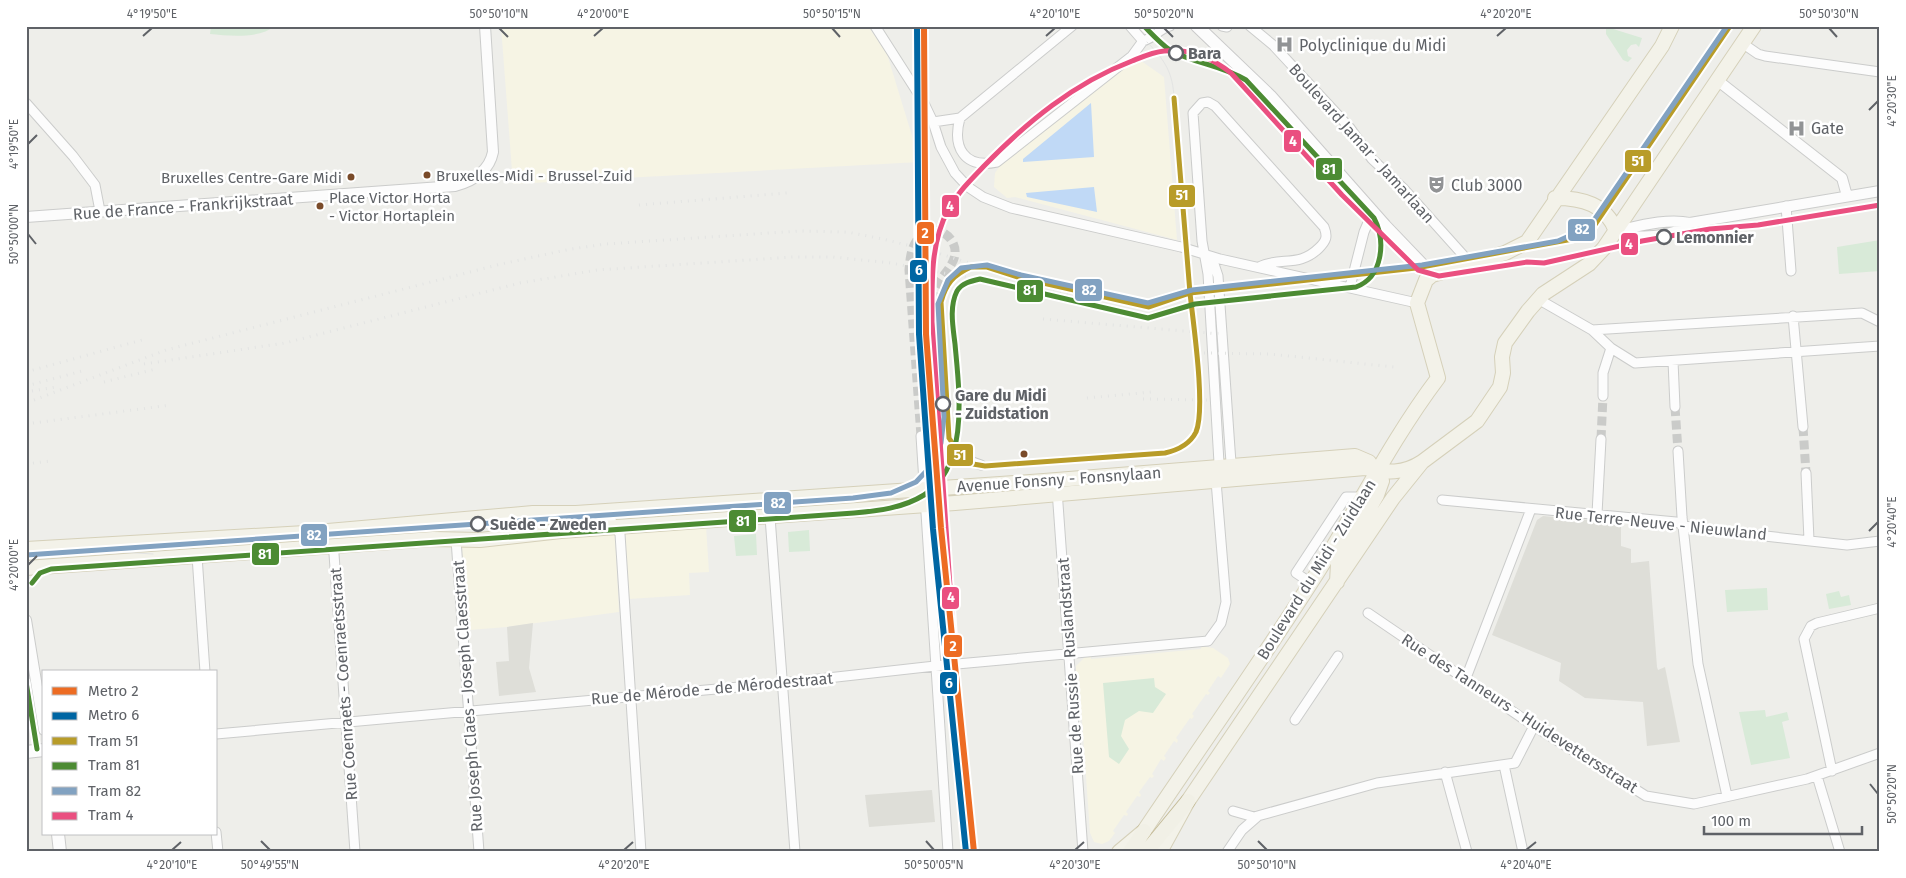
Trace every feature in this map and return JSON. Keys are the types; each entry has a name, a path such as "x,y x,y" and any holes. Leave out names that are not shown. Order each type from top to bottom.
{"highway":[{"name":"Boulevard du Midi - Zuidlaan","path":"1146,852 1188,801"},
{"name":"Boulevard du Midi - Zuidlaan","path":"1130,852 1144,831"}],"main road":[{"path":"1197,26 1270,96 1373,210 1429,278"},
{"path":"1417,303 1429,278 1505,253 1527,242 1555,198 1662,46 1672,26"},
{"name":"Boulevard du Midi - Zuidlaan","path":"1160,852 1170,837 1188,801 1393,498 1422,462 1477,421 1500,387 1505,343 1538,299 1556,284 1589,264 1604,248 1754,26"},
{"path":"1555,198 1583,200 1598,207 1611,218 1616,231"},
{"name":"Boulevard du Midi - Zuidlaan","path":"1144,831 1311,583 1411,413 1438,378 1417,303"},
{"name":"Boulevard du Midi - Zuidlaan","path":"1221,471 1355,456 1369,462 1377,471 1382,481 1378,495 1338,564 1337,582"},
{"path":"1221,471 1365,468 1377,471 1409,471 1422,462"},
{"name":"Avenue Fonsny - Fonsnylaan","path":"27,569 433,539 456,540 924,505 1056,487 1221,471"},
{"name":"Avenue Fonsny - Fonsnylaan","path":"26,549 305,533 506,515 598,511 924,485 1056,487"},
{"path":"26,752 42,750"},
{"path":"1119,852 1144,831"},
{"path":"58,836 60,852"}],"street":[{"name":"Rue de France - Frankrijkstraat","path":"26,217 455,186 471,181 485,169 492,156 485,26"},
{"path":"876,26 912,82 933,122 941,147 955,173 974,192 991,202 1259,268 1417,303"},
{"path":"933,122 960,118 1072,26"},
{"path":"1130,26 1143,41"},
{"path":"960,118 956,136 963,154 976,162 997,162 1132,56 1143,41 1157,35 1162,28 1170,26"},
{"name":"Boulevard Jamar - Jamarlaan","path":"1250,26 1273,45 1350,128 1372,158 1403,188 1463,255 1467,265"},
{"path":"1742,43 1758,54 1765,56 1880,72"},
{"path":"1717,80 1842,178 1847,196"},
{"path":"1221,471 1206,254 1202,241 1194,113 1202,103 1208,102 1215,106 1324,227 1327,235 1325,242 1305,260 1265,264 1259,268"},
{"path":"26,103 96,185 100,211"},
{"path":"1616,231 1632,237 1642,237 1683,229 1690,223 1880,191"},
{"path":"1786,206 1791,271"},
{"path":"1350,287 1364,232 1373,210"},
{"path":"1206,254 1214,264 1218,276 1229,427 1231,456 1221,471"},
{"path":"1538,299 1592,330 1611,348 1635,363 1880,346"},
{"path":"1592,330 1862,312 1880,322"},
{"path":"1793,316 1803,427"},
{"path":"1603,396 1605,360 1611,348"},
{"path":"1673,361 1675,407"},
{"path":"1217,428 1229,427"},
{"path":"946,470 941,451 940,433 948,448 966,459 981,465"},
{"path":"921,436 948,852"},
{"path":"1597,514 1601,439"},
{"path":"924,485 937,466 941,451"},
{"path":"1678,451 1698,664 1727,796"},
{"name":"Rue de Mérode - de Mérodestraat","path":"218,734 630,695 783,683 935,666 1208,641 1221,623 1226,602 1221,471"},
{"path":"1806,473 1809,540"},
{"name":"Rue de Russie - Ruslandstraat","path":"1056,487 1084,852"},
{"name":"Rue Terre-Neuve - Nieuwland","path":"1442,500 1676,522 1684,526 1847,545 1880,541"},
{"path":"1466,678 1531,509"},
{"path":"598,511 617,527 620,534 641,852"},
{"path":"770,517 795,852"},
{"name":"Rue Coenraets - Coenraetsstraat","path":"305,533 332,546 355,852"},
{"name":"Rue Joseph Claes - Joseph Claesstraat","path":"456,540 479,852"},
{"path":"196,556 205,670"},
{"path":"1832,771 1804,647 1804,639 1809,629 1817,623 1880,608"},
{"name":"Rue des Tanneurs - Huidevettersstraat","path":"1368,613 1534,726 1641,794 1694,804 1817,776 1880,753"},
{"path":"26,620 42,718"},
{"path":"1295,720 1338,656"},
{"name":"Boulevard du Midi - Zuidlaan","path":"1255,666 1272,678"},
{"path":"1233,811 1249,816 1258,816 1377,783 1515,763 1534,726"},
{"path":"1504,765 1523,852"},
{"path":"1445,772 1467,852"},
{"path":"1817,776 1840,852"},
{"path":"1227,852 1242,830 1258,816"},
{"path":"216,836 218,852"}],"shaded area":[{"path":"501,26 868,26 887,54 920,162 513,184"},
{"path":"1137,58 1164,77 1177,240 1015,197 1007,198 994,187 995,173 1001,164"},
{"path":"1543,516 1621,523 1621,546 1631,549 1631,563 1649,561 1657,667 1658,670 1665,667 1680,742 1647,746 1643,702 1585,698 1559,681 1561,663 1492,635 1537,520"},
{"path":"706,526 709,572 689,573 690,595 629,599 625,540 623,538 625,532"},
{"path":"615,532 619,612 507,627 469,630 461,546"},
{"path":"533,623 529,668 536,692 499,696 496,662 509,661 507,627"},
{"path":"1201,646 1213,648 1228,658 1230,664 1221,678 1218,676 1208,691 1210,693 1206,694 1192,714 1194,716 1192,719 1190,718 1176,738 1178,740 1177,743 1174,741 1164,756 1166,758 1164,761 1161,759 1152,774 1154,776 1150,777 1139,792 1140,797 1137,796 1126,812 1127,816 1124,815 1113,831 1115,833 1109,841 1102,844 1094,842 1090,833 1079,677 1076,676 1076,666 1085,657 1091,656 1091,659 1201,649"},
{"path":"932,790 935,822 869,827 865,795"}],"green space":[{"path":"211,26 275,26 261,33 235,36 210,34"},
{"path":"1606,28 1642,38 1639,47 1636,44 1631,45 1627,50 1628,56 1632,58 1628,62 1623,60 1606,34"},
{"path":"1880,240 1880,271 1839,274 1837,247"},
{"path":"809,530 810,551 789,552 788,532"},
{"path":"756,534 757,555 736,556 734,536"},
{"path":"1767,588 1768,610 1727,612 1725,590"},
{"path":"1839,591 1841,597 1849,595 1851,605 1829,609 1826,594"},
{"path":"1154,678 1155,687 1166,694 1153,713 1139,711 1125,720 1121,736 1129,749 1119,764 1109,757 1103,683"},
{"path":"1765,710 1766,717 1787,712 1789,720 1782,722 1790,758 1751,765 1739,712"}],"water":[{"path":"1091,103 1094,157 1023,162 1023,159"},
{"path":"1094,187 1097,212 1027,197 1026,193"}],"tunnel":[{"path":"921,436 909,270 910,257 914,245 924,232 930,230 943,232 955,247 954,259 936,287 931,301 940,433"},
{"path":"1601,439 1603,396"},
{"path":"1675,407 1678,451"},
{"path":"1803,427 1806,473"}],"tram line":[{"name":"81","path":"32,583 40,573 51,569 854,513 890,508 908,503 924,495 939,482 949,466 955,446 959,404 952,310 957,291 967,283 980,279 1148,318 1195,304 1356,287 1365,282 1377,267 1380,257 1380,237 1374,218 1246,80 1227,71 1179,55 1160,42 1144,26"},
{"name":"82","path":"26,555 853,498 891,493 916,482 932,465 941,443 944,417 938,304 948,280 961,268 987,265 1021,275 1148,303 1192,290 1422,265 1558,241 1592,223 1727,26"},
{"name":"51","path":"1190,293 1416,268 1573,239 1594,226 1730,26"},
{"path":"1147,42 1167,67 1172,81 1174,98"},
{"name":"4","path":"968,851 932,322 933,264 942,223 956,198 1000,150 1052,105 1090,80 1140,58 1174,50 1200,55 1231,73 1342,195 1418,270 1439,276 1527,262 1544,263 1642,241 1710,229 1758,225 1880,205"},
{"name":"51","path":"1174,98 1190,293"},
{"path":"1660,128 1686,98"},
{"path":"1307,155 1326,183"},
{"name":"51","path":"971,267 987,267 1021,278 1149,307 1190,293 1200,404 1196,432 1190,440 1183,446 1165,453 985,466 973,464 962,458 949,438 941,302 945,290 951,281 959,273 971,267"},
{"path":"1063,456 1094,459"},
{"path":"878,498 904,490 944,468 1002,461"},
{"path":"119,552 153,554"},
{"name":"81","path":"26,682 37,749"}],"railway":[{"path":"639,205 787,193"},
{"path":"34,400 166,350 501,264 571,249 606,244 799,231 847,232 931,251 1084,299"},
{"path":"144,364 285,343 520,283 597,270 793,257 833,257 891,263 1034,290"},
{"path":"1043,319 1220,334"},
{"path":"26,372 142,340"},
{"path":"1204,353 1270,354 1394,367"},
{"path":"104,382 156,369"},
{"path":"26,386 86,370"},
{"path":"32,391 56,387"},
{"path":"1087,398 1152,392"},
{"path":"1143,399 1210,400"},
{"path":"26,424 171,405"},
{"path":"26,464 50,461"}],"metro line":[{"name":"6","path":"917,26 919,334 933,529 966,852"},
{"name":"2","path":"924,26 926,334 941,528 974,852"}],"place":[{"name":"Polyclinique du Midi","path":"1285,45"},
{"name":"Bara","path":"1176,53"},
{"name":"Gate","path":"1797,128"},
{"name":"Bruxelles-Midi - Brussel-Zuid","path":"427,175"},
{"name":"Bruxelles Centre-Gare Midi","path":"351,177"},
{"name":"Club 3000","path":"1437,185"},
{"name":"Place Victor Horta - Victor Hortaplein","path":"320,206"},
{"name":"Lemonnier","path":"1664,237"},
{"name":"Gare du Midi - Zuidstation","path":"943,404"},
{"name":"Suède - Zweden","path":"478,524"}]}
